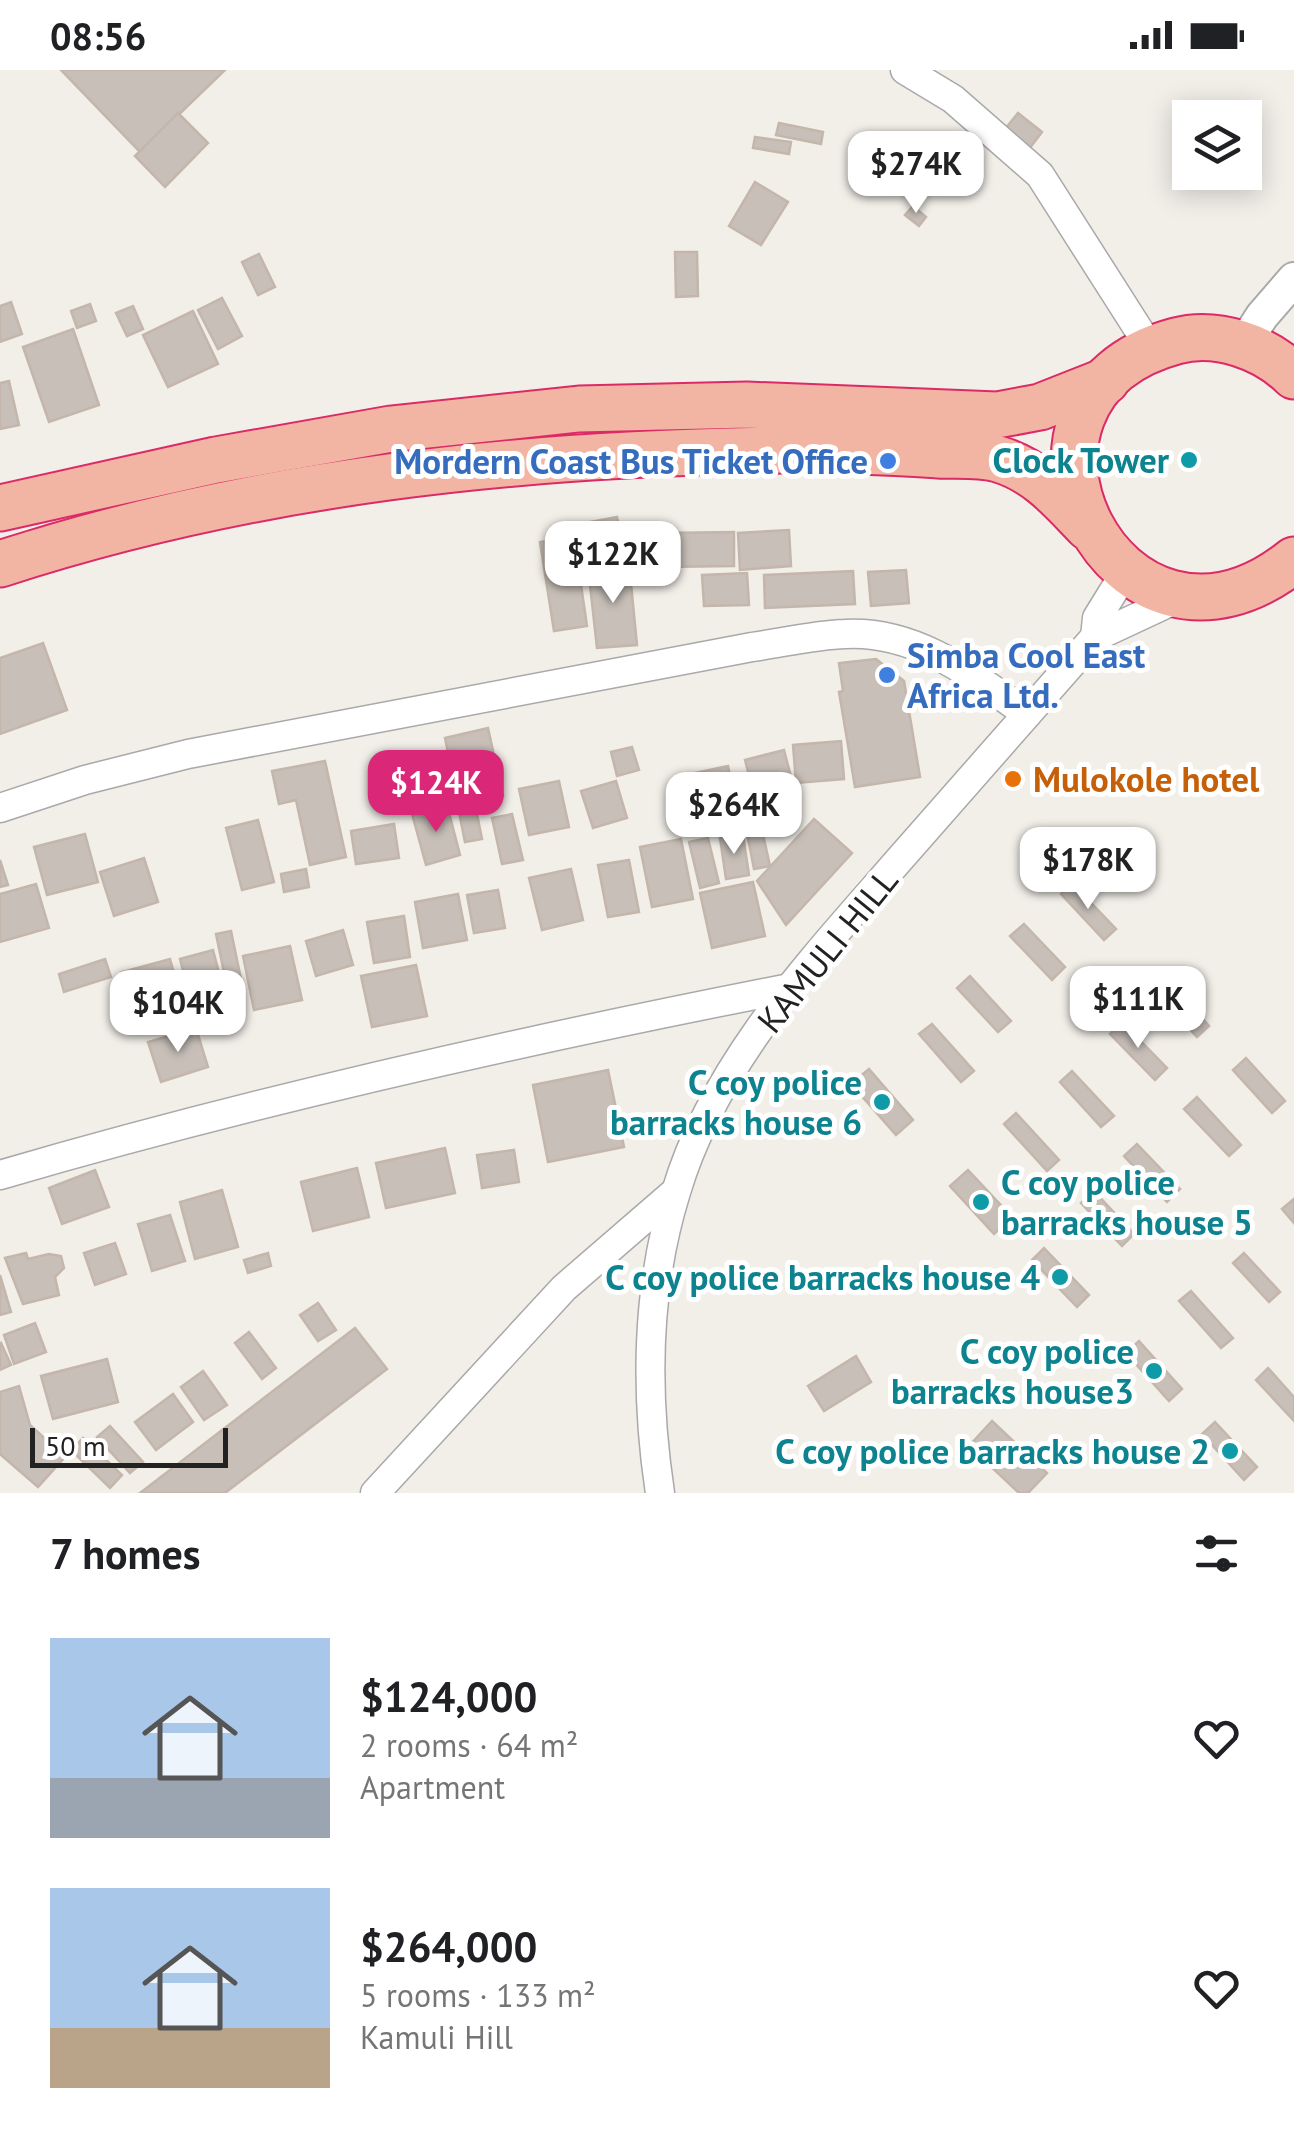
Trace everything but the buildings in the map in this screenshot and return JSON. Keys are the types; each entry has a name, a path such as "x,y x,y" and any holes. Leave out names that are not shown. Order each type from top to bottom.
{"highway":[{"path":"0,508 216,460 391,429 580,410 728,406 997,416 1040,407 1106,380 1150,348 1181,339 1213,338 1244,344 1281,364 1294,376"},
{"path":"1088,526 1077,497 1073,466 1077,435 1088,406 1106,380"},
{"path":"0,564 225,502 354,480 479,464 665,452 833,450 994,458 1039,477 1126,571 1154,587 1185,596 1228,595 1268,580 1294,560"}],"street":[{"path":"905,70 953,98 1040,175 1150,348"},
{"path":"1244,344 1294,279"},
{"name":"KAMULI HILL","path":"1095,637 1096,618 1126,571"},
{"name":"KAMULI HILL","path":"660,1493 652,1441 649,1358 675,1192 708,1114 790,988 1095,637 1185,596"},
{"path":"0,808 85,780 188,754 752,647 846,634 885,636 920,647 977,677 1028,714"},
{"path":"0,1175 156,1129 561,1033 790,988"},
{"path":"375,1493 564,1288 675,1192"}],"place":[{"name":"Clock Tower","path":"1189,460"},
{"name":"Mordern Coast Bus Ticket Office","path":"888,461"},
{"name":"Simba Cool East Africa Ltd.","path":"887,675"},
{"name":"Mulokole hotel","path":"1013,779"},
{"name":"C coy police barracks house 6","path":"882,1102"},
{"name":"C coy police barracks house 5","path":"981,1202"},
{"name":"C coy police barracks house 4","path":"1060,1277"},
{"name":"C coy police barracks house3","path":"1154,1371"},
{"name":"C coy police barracks house 2","path":"1230,1451"}]}
